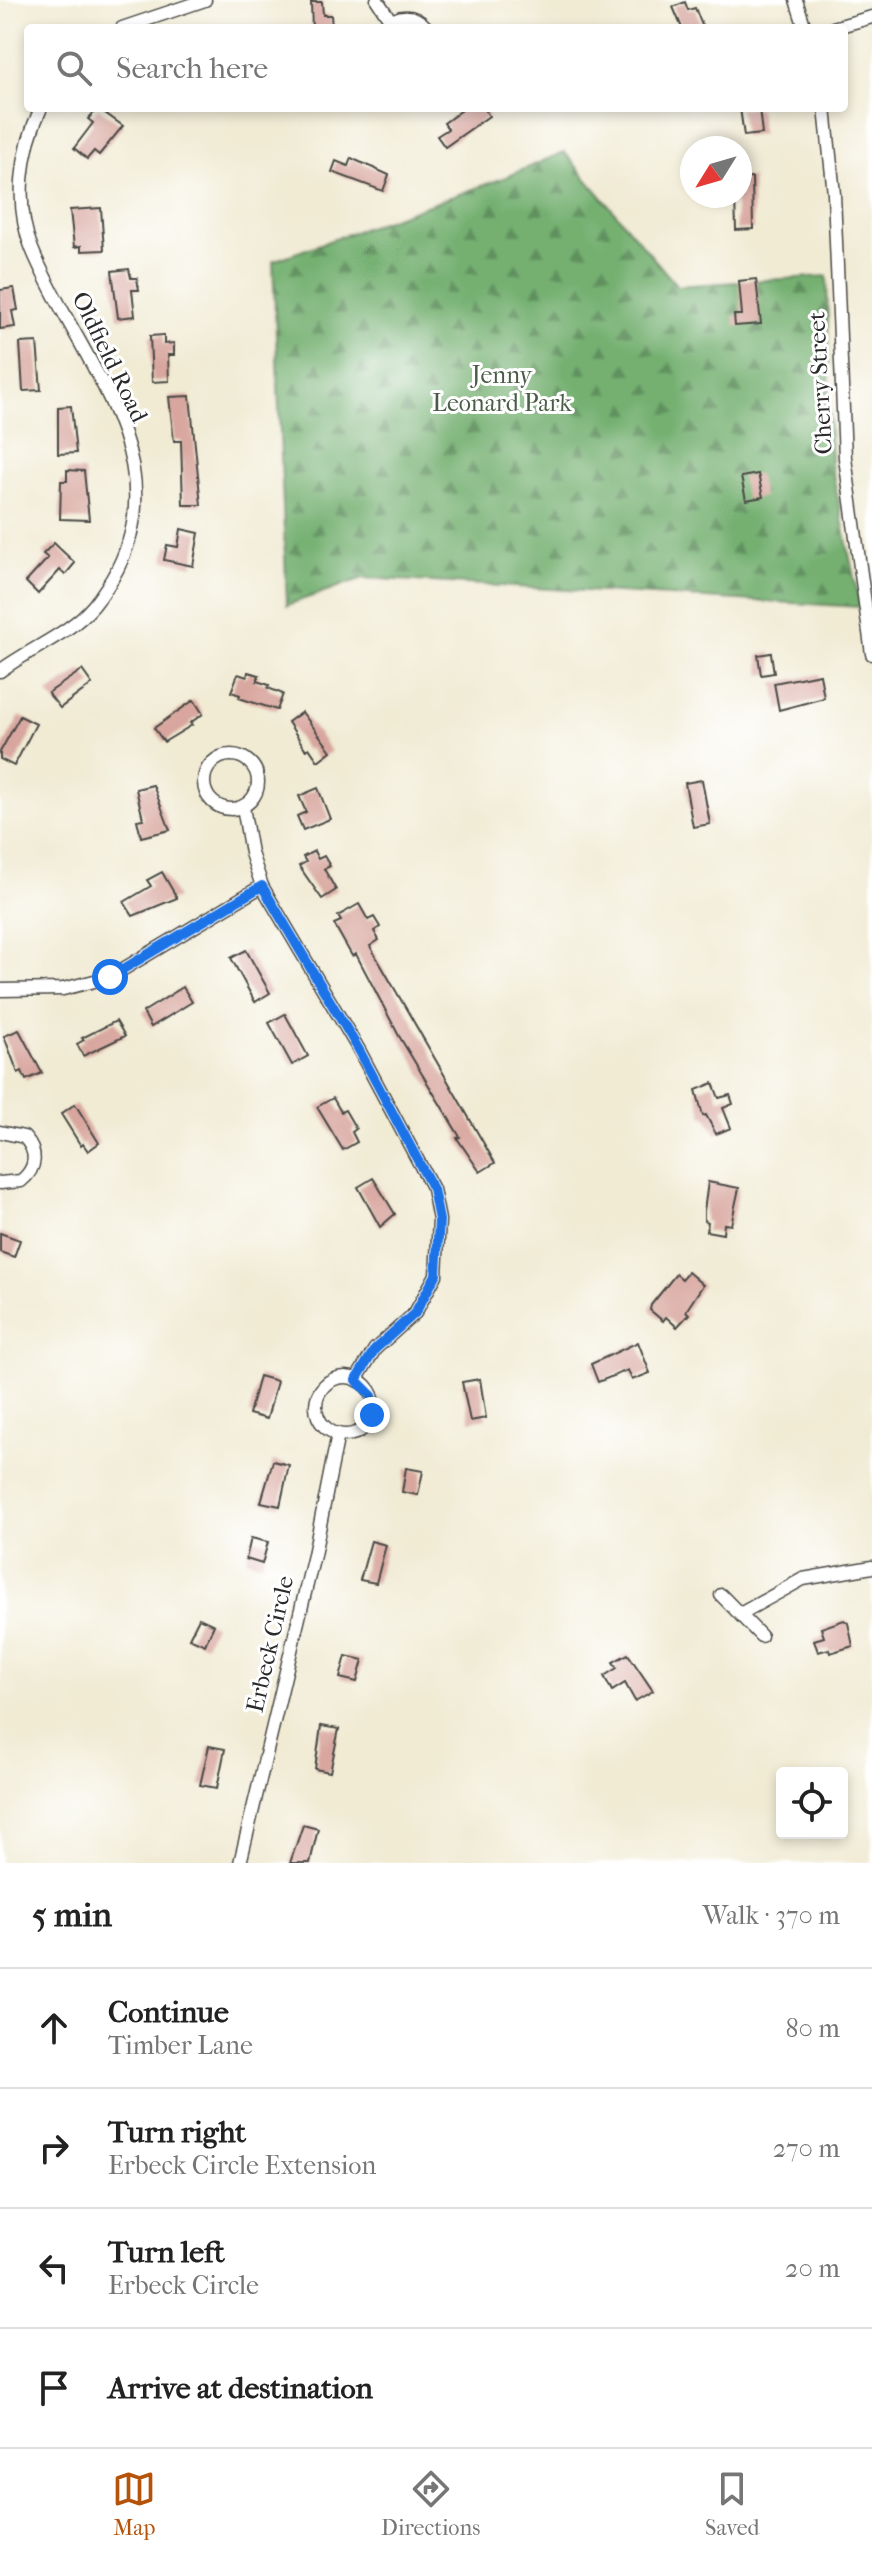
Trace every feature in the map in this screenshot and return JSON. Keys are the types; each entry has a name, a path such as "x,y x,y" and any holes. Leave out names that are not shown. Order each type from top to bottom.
{"street":[{"path":"134,24 205,0"},
{"path":"377,0 388,24 413,17 422,24"},
{"path":"796,0 804,24"},
{"path":"847,24 872,17"},
{"name":"Oldfield Road","path":"0,671 60,633 93,607 124,558 135,496 131,454 119,414 31,248 22,208 22,179 32,127 39,112"},
{"name":"Cherry Street","path":"825,112 833,181 845,458 872,654"},
{"path":"222,756 240,756 258,776 256,794 243,807 225,809 217,806 205,792 203,783 208,766 222,756"},
{"path":"243,807 251,853 262,886 359,1050 433,1189 439,1220 436,1275 415,1313 375,1349 356,1380"},
{"path":"0,990 63,989 110,977 262,886"},
{"path":"0,1132 24,1137 34,1151 34,1160 32,1168 21,1181 0,1183"},
{"path":"338,1378 356,1380 372,1396 372,1415 361,1430 338,1434 319,1420 316,1408 318,1394 329,1382 338,1378"},
{"name":"Erbeck Circle","path":"240,1863 314,1555 338,1434"},
{"path":"740,1614 803,1579 872,1567"},
{"path":"721,1595 761,1636"}],"green space":[{"name":"Jenny Leonard Park","path":"564,152 677,286 827,276 831,465 860,607 363,578 287,605 273,261 501,179"}],"building":[{"path":"311,2 322,2 323,15 331,15 332,24 312,24"},
{"path":"685,2 688,10 695,8 701,24 680,24 673,7"},
{"path":"94,112 104,112 123,126 99,155 94,151 87,159 74,148 93,123 88,119"},
{"path":"459,112 486,112 489,116 445,147 437,136 448,129 444,123"},
{"path":"741,112 759,112 762,134 744,136"},
{"path":"351,158 389,175 383,191 332,172 336,161 348,166"},
{"path":"752,178 753,229 736,230 735,208 752,208"},
{"path":"101,208 104,250 81,251 81,246 74,247 70,210"},
{"path":"129,269 131,278 137,278 139,290 132,290 135,316 118,318 112,271"},
{"path":"756,279 761,324 735,326 734,315 742,315 739,281"},
{"path":"14,288 18,310 12,311 15,327 0,329 0,290"},
{"path":"164,335 164,344 174,343 174,355 168,355 169,381 152,382 150,336"},
{"path":"37,342 41,390 23,391 20,343"},
{"path":"190,396 201,505 183,505 181,441 174,441 169,397"},
{"path":"71,406 76,453 58,454 58,407"},
{"path":"67,470 84,471 89,520 60,519 61,481 67,481"},
{"path":"758,474 763,497 746,500 741,477"},
{"path":"181,529 199,533 193,566 164,560 167,545 178,547"},
{"path":"54,543 75,563 65,575 60,570 38,594 26,582 48,558 43,554"},
{"path":"771,653 774,673 761,675 758,655"},
{"path":"82,670 92,684 60,708 48,693"},
{"path":"248,672 259,675 257,681 283,694 277,710 239,698 240,695 231,692 238,674 247,677"},
{"path":"820,674 824,698 779,710 774,683"},
{"path":"194,700 203,714 190,723 192,725 164,742 154,728"},
{"path":"302,712 331,751 318,761 309,748 306,750 288,722"},
{"path":"20,716 36,724 14,766 0,759 0,752"},
{"path":"702,780 710,824 693,827 685,783"},
{"path":"153,785 170,830 141,837 137,820 143,819 136,789"},
{"path":"318,788 330,819 303,830 297,816 306,812 299,796"},
{"path":"314,851 318,859 324,856 330,866 324,869 336,890 322,899 299,866 306,862 303,857"},
{"path":"162,872 177,898 133,916 124,902 151,886 147,880"},
{"path":"359,904 368,920 374,917 380,927 374,931 379,940 370,946 495,1163 480,1172 457,1138 460,1137 399,1036 356,954 352,956 334,924 341,921 338,916"},
{"path":"246,950 270,993 255,1002 231,958"},
{"path":"183,987 192,1002 151,1027 143,1012"},
{"path":"285,1014 308,1056 292,1065 269,1023"},
{"path":"116,1021 125,1036 83,1056 77,1044 84,1040 82,1038"},
{"path":"19,1030 42,1073 26,1080 22,1071 18,1073 4,1036"},
{"path":"713,1083 719,1098 730,1095 733,1104 723,1108 731,1128 716,1134 706,1115 703,1116 696,1090"},
{"path":"333,1098 341,1112 345,1110 356,1129 352,1132 357,1142 343,1150 317,1107"},
{"path":"75,1104 99,1143 88,1151 83,1144 81,1146 61,1114"},
{"path":"373,1178 395,1214 380,1227 358,1187"},
{"path":"708,1182 739,1188 731,1225 724,1224 723,1234 706,1231 708,1222 704,1221 704,1211"},
{"path":"0,1233 20,1240 14,1257 0,1252"},
{"path":"688,1272 703,1285 686,1311 689,1314 677,1327 666,1317 663,1321 650,1310 651,1305 676,1274 682,1279"},
{"path":"638,1342 650,1373 632,1380 628,1370 598,1382 591,1364"},
{"path":"259,1376 277,1381 267,1419 249,1414"},
{"path":"480,1379 486,1418 470,1421 462,1382"},
{"path":"273,1461 289,1465 280,1506 261,1502"},
{"path":"406,1468 423,1471 418,1495 402,1492"},
{"path":"251,1538 268,1542 262,1564 246,1559"},
{"path":"371,1541 386,1545 376,1583 360,1580"},
{"path":"199,1618 214,1625 205,1645 189,1638"},
{"path":"844,1620 848,1623 853,1646 830,1653 829,1649 818,1652 814,1640 824,1637 821,1628"},
{"path":"628,1654 653,1691 635,1701 625,1683 612,1691 604,1676 617,1668 613,1662"},
{"path":"346,1656 363,1660 357,1682 340,1678"},
{"path":"321,1726 339,1729 330,1772 315,1769"},
{"path":"209,1746 225,1749 217,1788 200,1785"},
{"path":"303,1825 318,1829 310,1863 290,1863"}],"route":[{"path":"110,977 262,886 359,1050 433,1189 439,1220 436,1275 415,1313 375,1349 356,1380 363,1383 372,1396 372,1415"}]}
